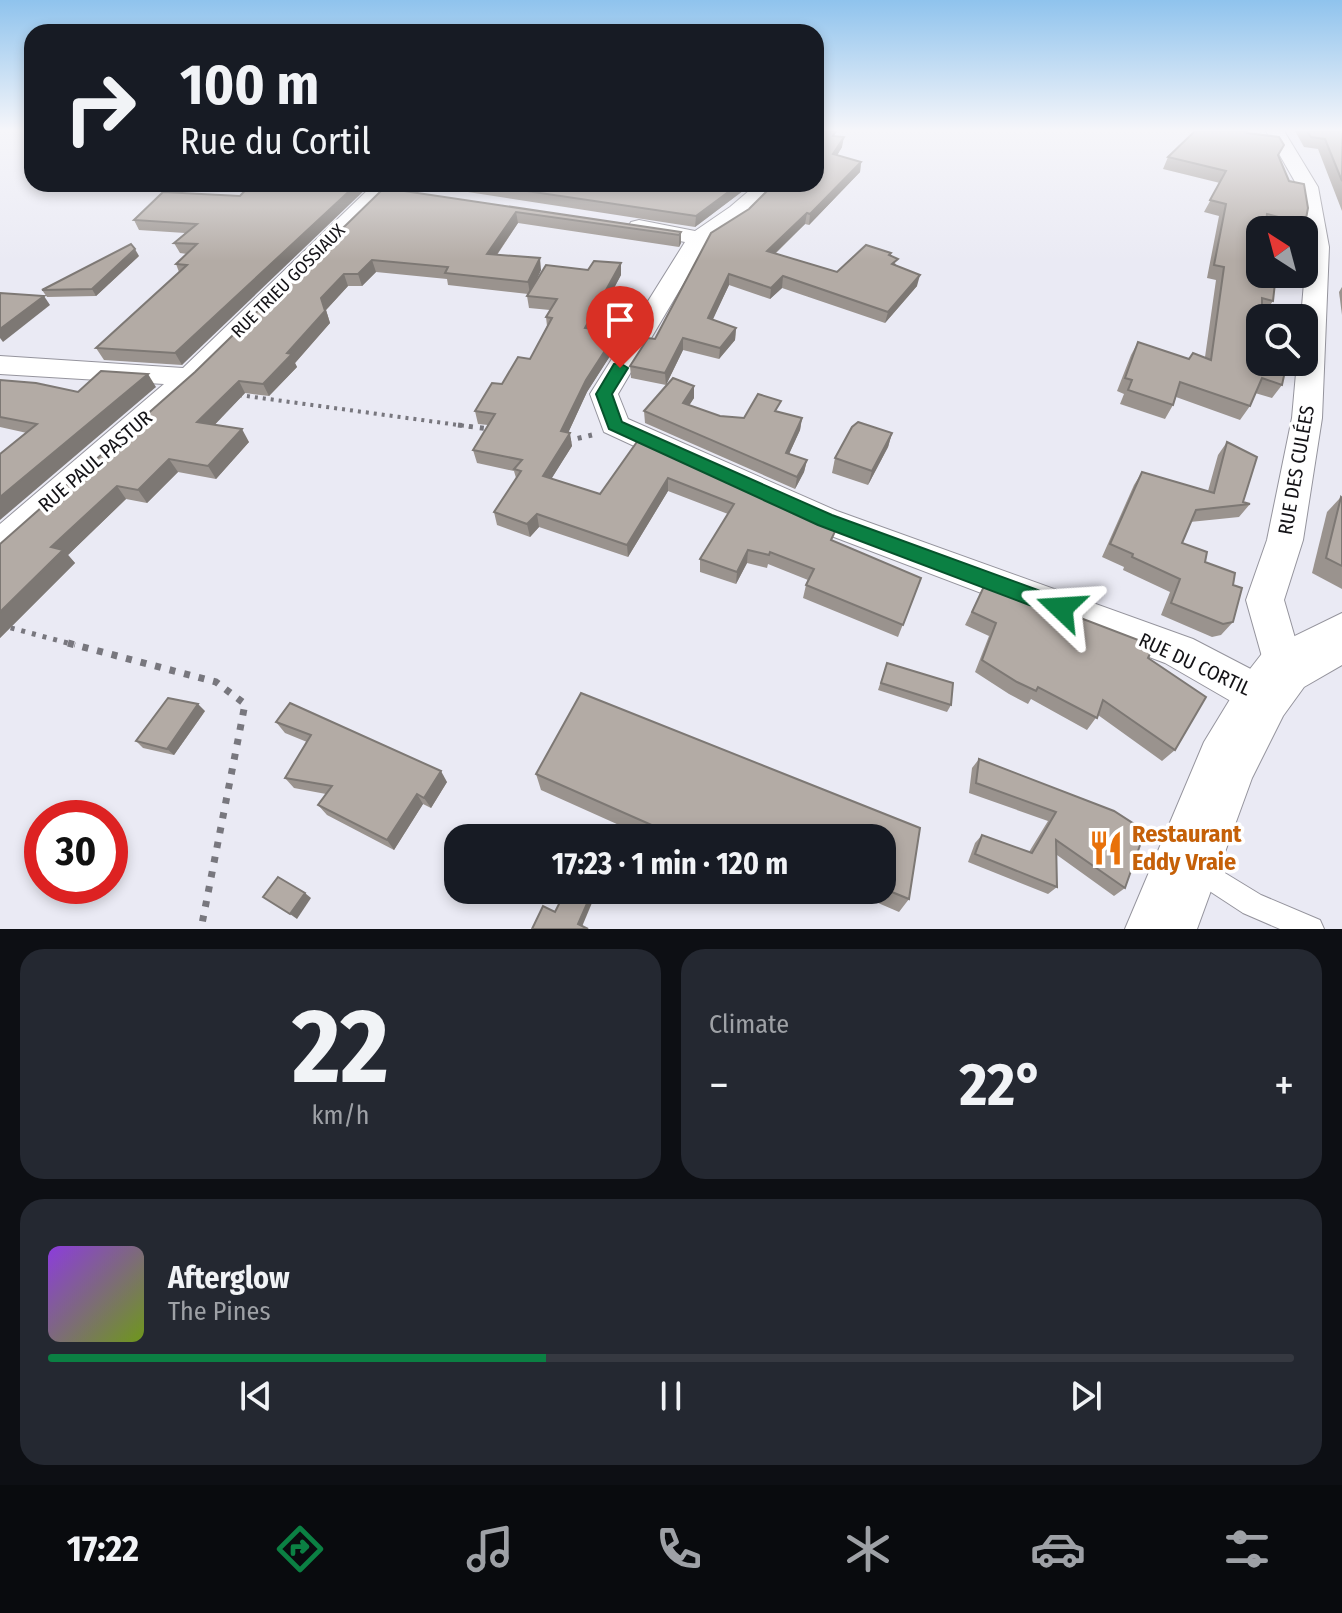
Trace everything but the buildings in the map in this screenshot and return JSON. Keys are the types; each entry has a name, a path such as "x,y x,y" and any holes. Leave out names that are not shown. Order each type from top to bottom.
{"main road":[{"path":"1161,929 1226,764 1274,683 1342,637"}],"street":[{"name":"RUE DES CULÉES","path":"1274,683 1265,600 1285,540 1307,418 1318,247 1308,187 1301,174"},
{"name":"RUE TRIEU GOSSIAUX","path":"190,377 390,192"},
{"path":"619,427 615,425 604,394 699,238 738,212 760,192"},
{"path":"618,224 699,238"},
{"path":"0,365 190,377"},
{"name":"RUE PAUL PASTUR","path":"0,544 190,377"},
{"name":"RUE DU CORTIL","path":"619,427 825,520 1274,683"}],"lane":[{"path":"1187,861 1252,904 1311,929"}],"path":[{"path":"190,377 193,388 501,431"},
{"path":"556,440 569,442 619,427"},
{"path":"0,625 216,682 245,704 201,929"}],"place":[{"name":"Restaurant Eddy Vraie","path":"1106,848"}],"route":[{"path":"620,368 604,394 615,425 825,520 1061,608"}]}
